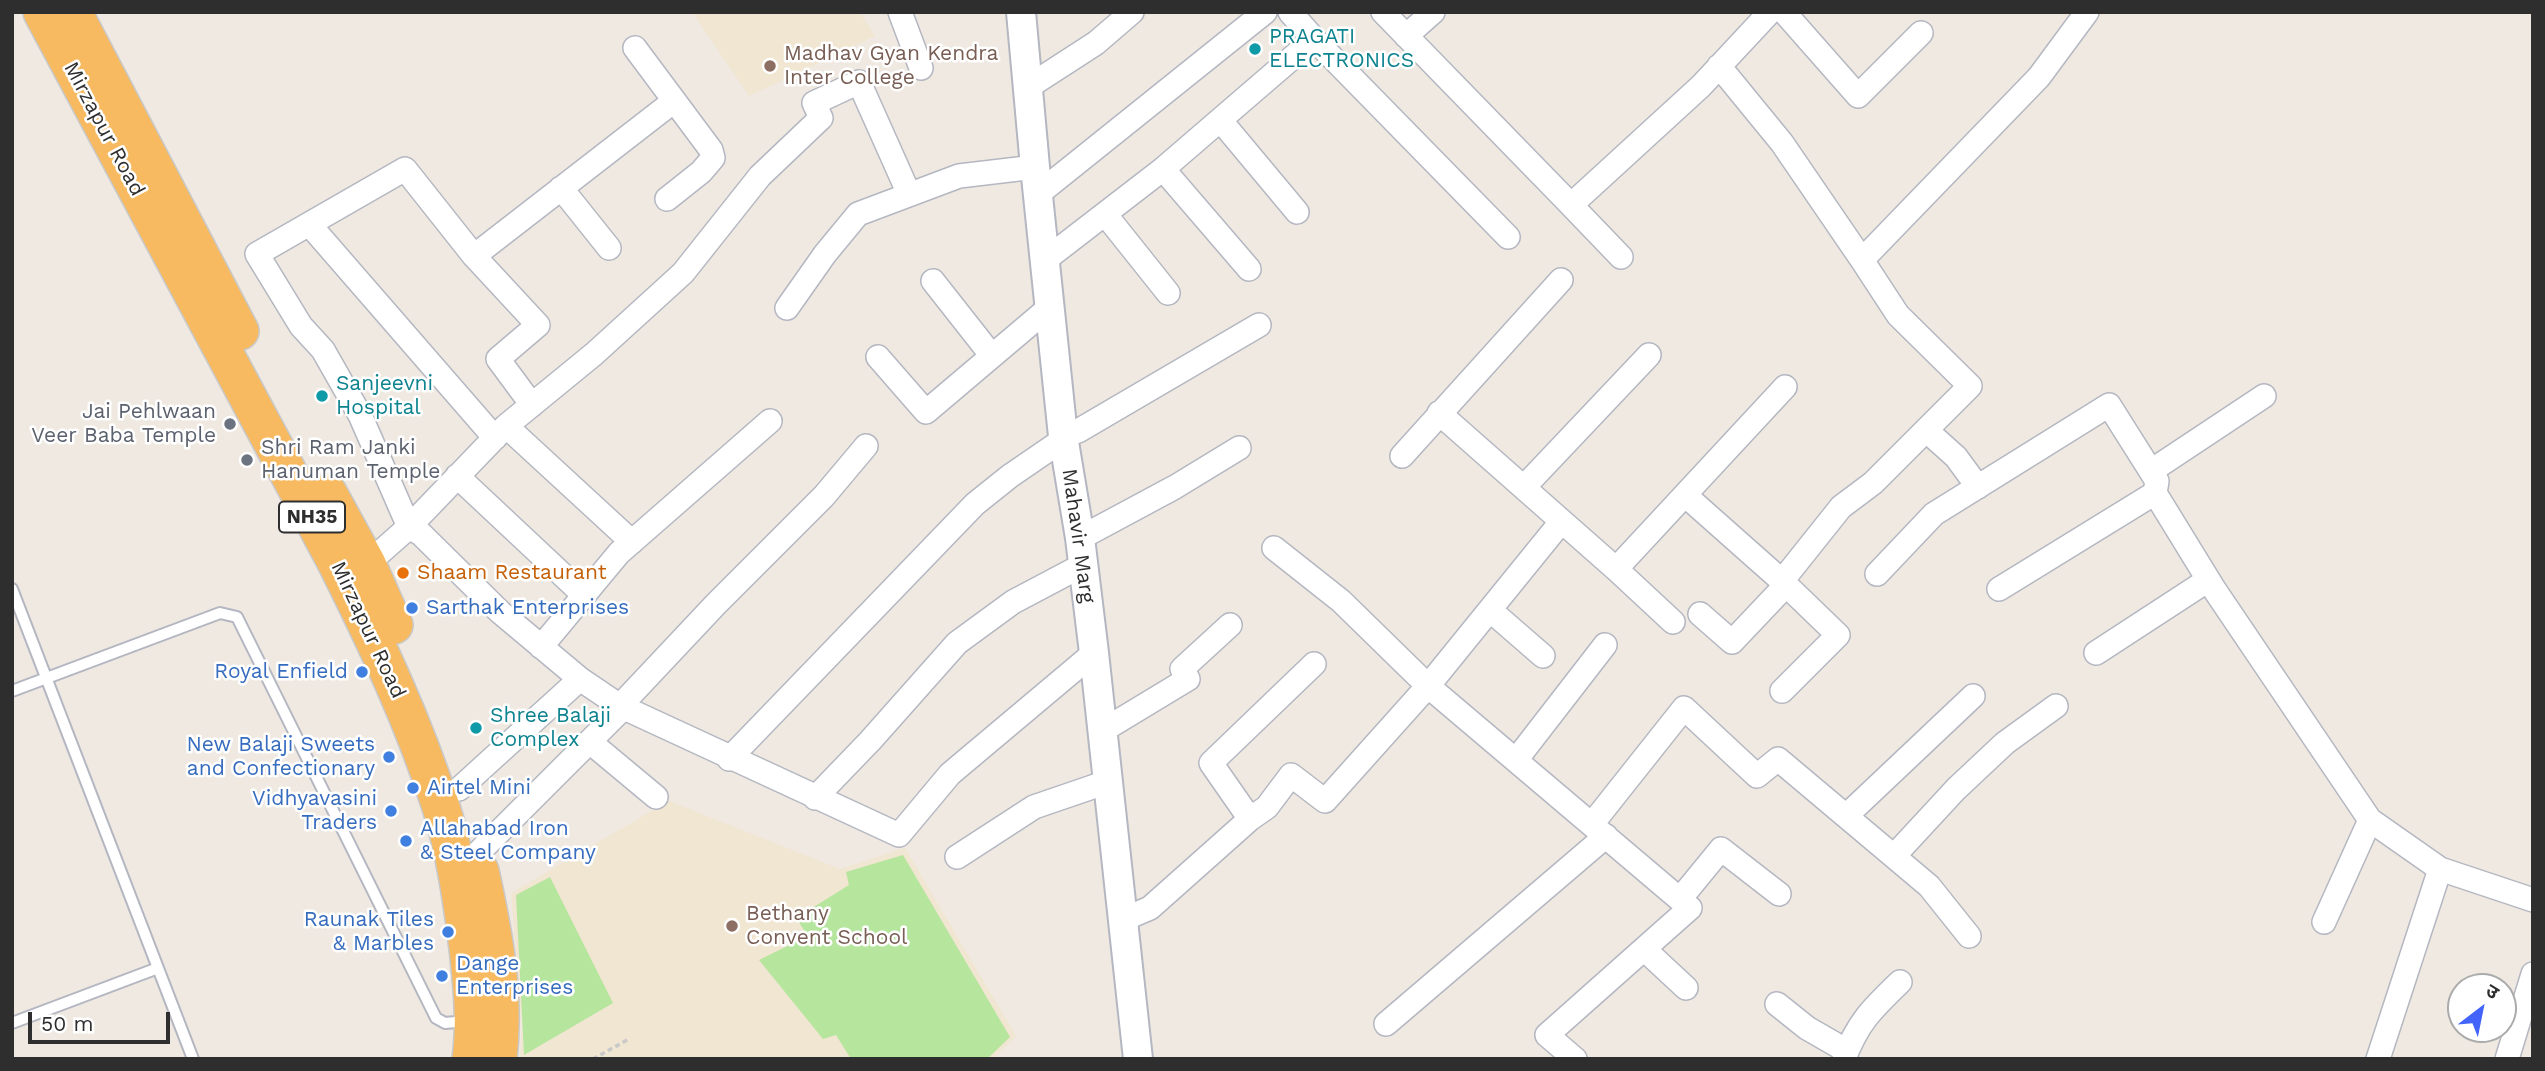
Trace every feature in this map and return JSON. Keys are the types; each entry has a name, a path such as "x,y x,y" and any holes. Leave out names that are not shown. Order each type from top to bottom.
{"highway":[{"name":"Mirzapur Road","path":"42,12 330,550 377,645 411,723 496,943 501,1033 498,1059"},
{"name":"Mirzapur Road","path":"73,12 247,344 367,564 429,704 459,789 466,864 471,973 471,1059"}],"street":[{"path":"900,12 921,68"},
{"name":"Mahavir Marg","path":"1021,12 1064,438 1094,653 1135,1058"},
{"path":"1028,87 1096,43 1132,12"},
{"path":"787,308 825,254 858,214 959,176 1036,180 1265,12"},
{"path":"1290,12 1508,237"},
{"path":"1383,12 1621,257"},
{"path":"1406,36 1433,12"},
{"path":"1571,205 1719,66 1770,12"},
{"path":"1784,12 1858,96 1921,33"},
{"path":"1862,260 2039,77 2087,12"},
{"path":"1045,260 1163,169 1314,38"},
{"path":"635,48 711,150 713,158 701,172 667,199"},
{"path":"1700,614 1732,642 1784,583 1841,507 1873,483 1970,386 1898,315 1782,143 1719,66"},
{"path":"367,564 409,527 500,432 594,354 683,273 760,176 821,118 814,103 859,82 909,194"},
{"path":"474,256 674,101"},
{"path":"1221,121 1297,212"},
{"path":"533,405 498,359 538,325 474,256 405,169 257,254 301,326 323,350 354,404 409,527 421,534 500,612 580,679 622,707 729,759 899,835 950,774 1094,653"},
{"path":"1163,169 1249,269"},
{"path":"561,188 609,248"},
{"path":"1105,214 1168,293"},
{"path":"309,223 500,432 632,542"},
{"path":"1402,456 1561,280"},
{"path":"933,281 992,356"},
{"path":"878,357 926,412 1050,307"},
{"path":"729,759 975,504 1064,438 1259,325"},
{"path":"1524,486 1648,355"},
{"path":"1616,569 1785,387"},
{"path":"1999,589 2153,482 2264,396"},
{"path":"1877,574 1934,514 2109,405 2208,580 2370,820 2440,869 2533,900"},
{"path":"1440,414 1524,486 1673,622"},
{"path":"541,647 619,553 769,421"},
{"path":"1927,431 1956,457 1978,487"},
{"path":"466,864 590,742 716,604 824,496 866,446"},
{"path":"815,798 957,643 1174,487 1239,447"},
{"path":"457,476 584,595"},
{"path":"1685,495 1838,635 1782,691"},
{"path":"1122,920 1150,908 1250,819 1268,807 1291,775 1325,801 1428,686 1561,522"},
{"path":"1274,548 1341,601 1428,686 1690,908 1547,1035 1575,1059"},
{"path":"2096,653 2208,580"},
{"path":"1490,610 1543,656"},
{"path":"1102,731 1188,679 1182,669 1230,625"},
{"path":"1516,760 1605,645"},
{"path":"1250,819 1211,763 1314,664"},
{"path":"459,789 580,679"},
{"path":"1846,816 1973,696"},
{"path":"1894,856 1956,789 2005,743 2056,706"},
{"path":"1386,1024 1599,830 1684,708 1757,776 1778,759 1929,886 1969,936"},
{"path":"590,742 656,797"},
{"path":"957,857 1034,807 1107,782"},
{"path":"2324,922 2370,820"},
{"path":"1680,899 1721,849 1779,894"},
{"path":"2378,1059 2440,869"},
{"path":"1644,948 1686,988"},
{"path":"2507,1059 2533,974"},
{"path":"1777,1004 1846,1055 1853,1035 1868,1013 1900,982"}],"lane":[{"path":"12,589 48,676 193,1059"},
{"path":"12,691 220,613 237,617 436,1018 445,1023 473,1021"},
{"path":"12,1023 158,968"}],"path":[{"path":"593,1059 629,1039"}],"shaded area":[{"name":"Madhav Gyan Kendra Inter College","path":"692,12 860,12 875,36 749,96"},
{"name":"Bethany Convent School","path":"669,801 840,869 905,848 1016,1036 993,1059 520,1059 522,1028 511,893"}],"green space":[{"path":"903,855 1010,1037 987,1059 851,1059 836,1035 823,1039 759,960 808,936 796,918 849,885 846,872"},
{"path":"550,877 613,1003 524,1055 516,895"}],"place":[{"name":"PRAGATI ELECTRONICS","path":"1255,49"},
{"name":"Madhav Gyan Kendra Inter College","path":"770,66"},
{"name":"Sanjeevni Hospital","path":"322,396"},
{"name":"Jai Pehlwaan Veer Baba Temple","path":"230,424"},
{"name":"Shri Ram Janki Hanuman Temple","path":"247,460"},
{"name":"Shaam Restaurant","path":"403,573"},
{"name":"Sarthak Enterprises","path":"412,608"},
{"name":"Royal Enfield","path":"362,672"},
{"name":"Shree Balaji Complex","path":"476,728"},
{"name":"New Balaji Sweets and Confectionary","path":"389,757"},
{"name":"Airtel Mini","path":"413,788"},
{"name":"Vidhyavasini Traders","path":"391,811"},
{"name":"Allahabad Iron & Steel Company","path":"406,841"},
{"name":"Bethany Convent School","path":"732,926"},
{"name":"Raunak Tiles & Marbles","path":"448,932"},
{"name":"Dange Enterprises","path":"442,976"}]}
